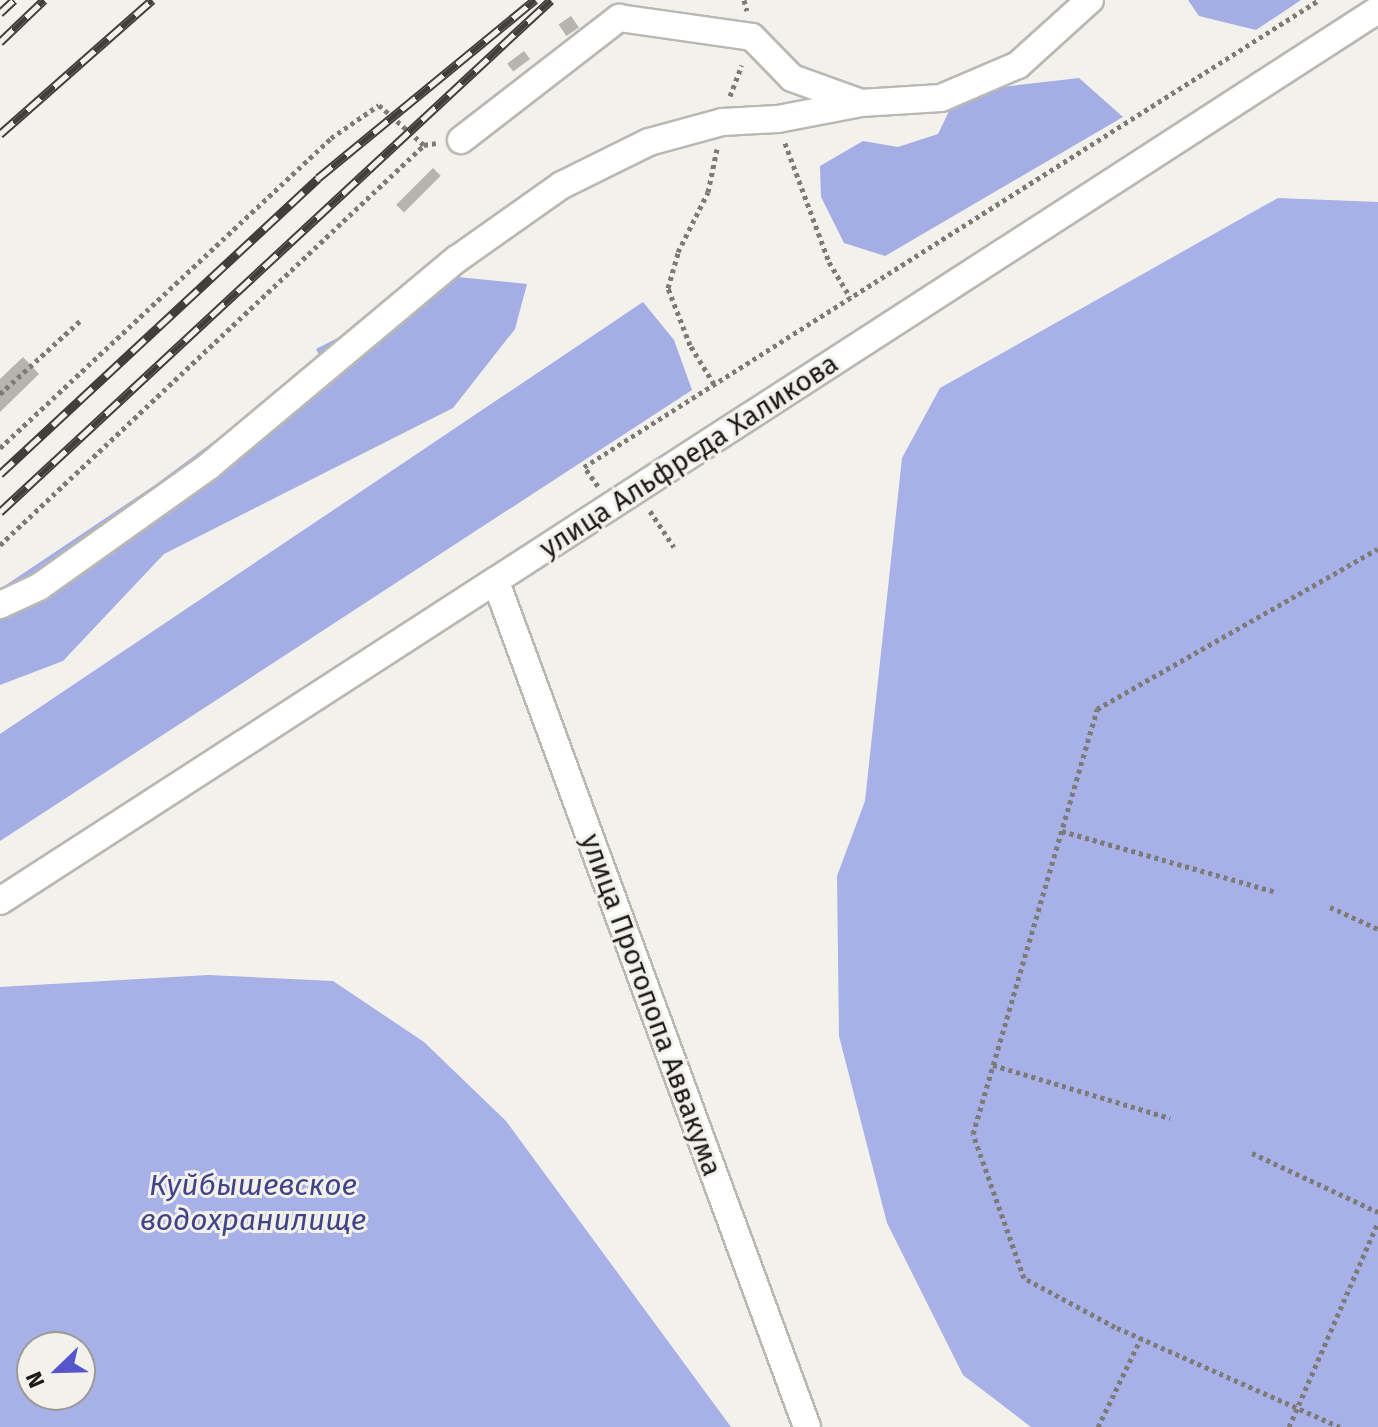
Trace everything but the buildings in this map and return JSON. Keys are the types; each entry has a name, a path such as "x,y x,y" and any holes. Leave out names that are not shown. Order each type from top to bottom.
{"lane":[{"path":"0,605 39,587 209,466 457,259 562,185 649,142 722,122 778,119 861,103 941,98 1018,65 1090,0"},
{"name":"улица Альфреда Халикова","path":"0,901 637,492 1378,10"},
{"path":"461,140 619,18 752,37 792,78 861,103"},
{"name":"улица Протопопа Аввакума","path":"496,582 807,1427"}],"path":[{"path":"613,506 584,467 1319,0"},
{"path":"714,384 690,345 668,288 678,252 708,192 722,122 752,37"},
{"path":"0,448 331,138 379,105 424,145 0,545"},
{"path":"778,119 798,188 829,262 850,297"},
{"path":"0,394 80,321"},
{"path":"637,492 674,547"},
{"path":"1340,1427 1141,1338 1024,1278 973,1134 1097,709 1378,549"},
{"path":"1062,831 1276,892"},
{"path":"1330,907 1378,929"},
{"path":"993,1065 1170,1118"},
{"path":"1252,1153 1378,1212"},
{"path":"1289,1427 1378,1222"},
{"path":"1098,1427 1141,1338"}],"shaded area":[{"path":"1188,0 1301,0 1256,30 1199,16"},
{"path":"1079,78 1123,117 885,256 844,243 821,197 820,166 863,141 898,147 938,134 952,105 985,89"},
{"path":"458,277 527,284 515,329 453,408 164,554 63,661 0,685 0,589 155,485 322,361 316,349"},
{"path":"643,302 674,340 692,390 0,841 0,734"}],"water":[{"path":"1278,198 1378,202 1378,1427 1031,1427 963,1375 887,1223 839,1036 837,876 865,801 902,458 940,388"},
{"name":"Куйбышевское водохранилище","path":"208,975 333,981 424,1042 506,1121 731,1427 0,1427 0,987"}],"railway":[{"path":"0,13 14,0"},
{"path":"0,42 44,0"},
{"path":"0,134 152,0"},
{"path":"0,474 318,178 535,0"},
{"path":"0,512 551,0"}]}
